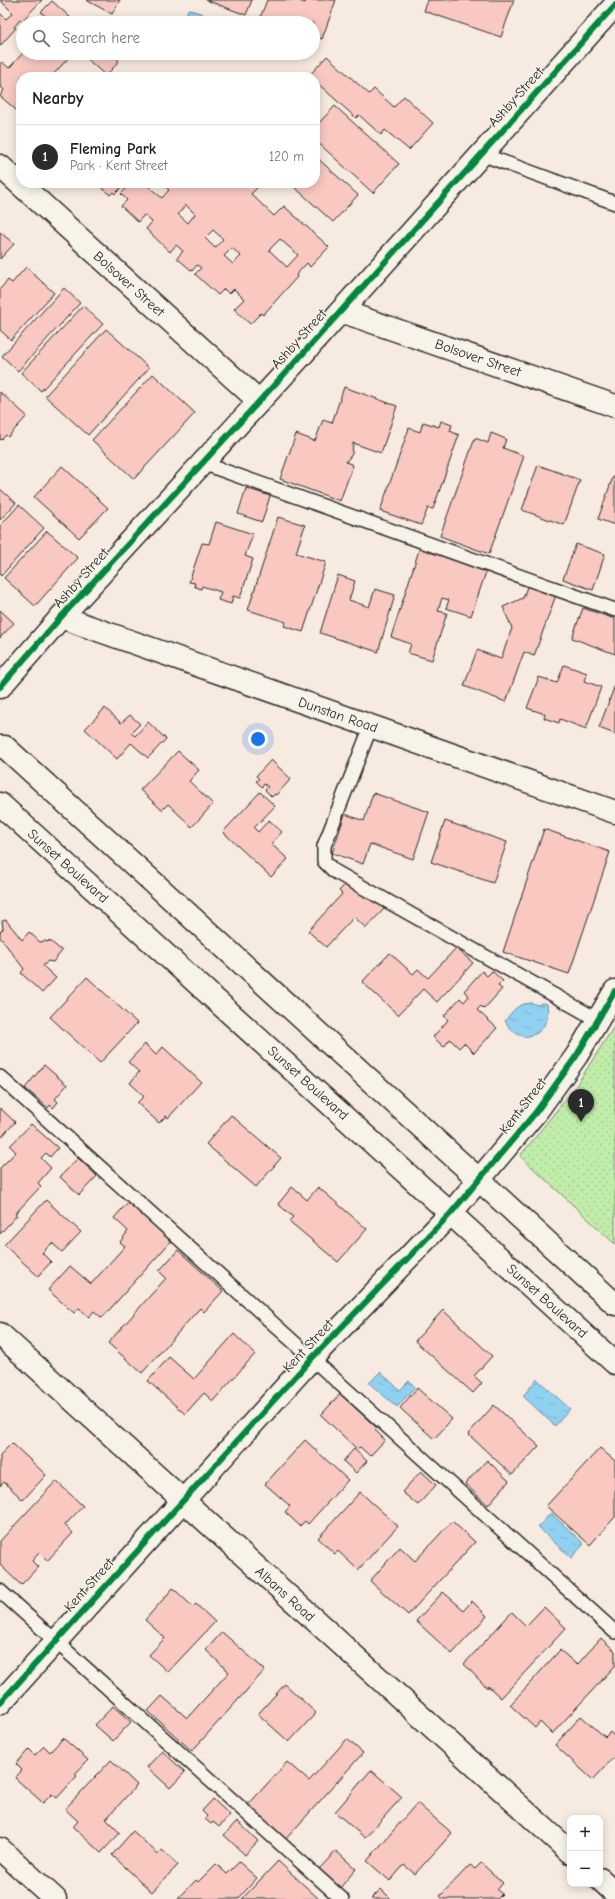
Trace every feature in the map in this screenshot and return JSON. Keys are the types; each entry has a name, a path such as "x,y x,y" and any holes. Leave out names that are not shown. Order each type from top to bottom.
{"street":[{"name":"Ashby Street","path":"0,687 341,311 615,5"},
{"name":"Bolsover Street","path":"0,166 16,181"},
{"name":"Bolsover Street","path":"24,188 259,401"},
{"name":"Bolsover Street","path":"341,311 615,406"},
{"name":"Dunstan Road","path":"61,618 615,812"},
{"path":"0,747 5,747 615,1304"},
{"name":"Sunset Boulevard","path":"0,804 615,1363"},
{"name":"Kent Street","path":"0,1703 182,1500 313,1358 451,1213 478,1179 536,1112 577,1055 615,991"},
{"name":"Albans Road","path":"0,1334 569,1851"},
{"path":"0,1849 55,1899"},
{"path":"603,1882 615,1893"}],"lane":[{"path":"481,154 615,203"},
{"path":"202,463 615,610"},
{"path":"371,726 324,846 324,861 334,871 598,1020"},
{"path":"0,1077 615,1632"},
{"path":"0,1591 342,1899"}],"green space":[{"path":"615,1025 615,1244 520,1156 574,1089"}],"water":[{"path":"188,9 203,14 202,16 186,16"},
{"path":"531,1003 538,1005 542,1003 547,1004 548,1012 543,1027 537,1033 524,1037 511,1030 505,1021 516,1008"},
{"path":"380,1372 400,1390 409,1381 415,1387 397,1407 369,1383"},
{"path":"537,1379 570,1409 555,1426 523,1396"},
{"path":"551,1513 584,1544 571,1558 538,1527"}],"building":[{"path":"0,0 42,0 27,16 16,16 16,25 14,27 16,28 0,46 0,13 6,19 13,13"},
{"path":"86,0 120,0 112,14"},
{"path":"206,0 252,0 246,15"},
{"path":"267,0 297,0 305,3 306,0 336,0 322,39 320,38 320,16 261,16"},
{"path":"428,0 514,0 501,37 424,11"},
{"path":"52,1 69,16 45,16 41,12"},
{"path":"327,56 369,94 374,89 394,107 404,96 433,123 409,150 385,130 381,135 359,115 356,118 320,86 320,72 313,72"},
{"path":"16,60 67,60 56,72 16,72 16,110 0,96 4,90 0,86 0,64 2,62 9,68"},
{"path":"88,60 119,61 109,72 102,72"},
{"path":"335,106 399,164 373,193 320,145 320,122"},
{"path":"320,161 358,195 333,222 296,188 320,188"},
{"path":"102,188 121,188 115,194 113,192 110,195"},
{"path":"126,188 150,188 162,198 169,190 167,188 257,188 251,194 274,216 284,206 329,247 310,267 307,263 296,275 297,277 263,315 261,313 250,324 234,309 244,299 234,289 229,294 224,289 218,295 195,274 201,268 197,265 192,271 177,258 183,251 176,245 170,252 146,229 152,222 144,215 138,222 121,206 127,200 121,194","holes":["186,205 195,214 188,223 178,214","213,230 223,239 215,248 205,238","280,239 298,255 287,267 269,250","232,248 241,256 233,264 224,256"]},
{"path":"0,232 14,244 0,259"},
{"path":"26,267 54,293 11,340 0,330 0,289 8,280 12,283"},
{"path":"64,288 80,303 18,371 2,356"},
{"path":"83,306 103,324 41,391 21,373"},
{"path":"106,329 149,368 88,435 45,396"},
{"path":"153,374 195,413 134,479 92,440"},
{"path":"344,387 397,406 381,453 353,443 352,454 346,462 353,465 340,501 280,479 296,434 315,441 323,420 332,423"},
{"path":"0,392 27,416 8,437 6,435 1,440 0,439"},
{"path":"441,421 452,425 450,431 459,435 433,509 428,508 421,525 380,511 409,428 420,432 423,422 439,427"},
{"path":"491,433 506,439 503,448 524,456 489,554 440,536 475,438 488,443"},
{"path":"538,465 580,480 564,525 522,510"},
{"path":"62,466 108,508 79,538 34,497"},
{"path":"613,477 615,478 615,525 598,519"},
{"path":"246,488 270,496 262,522 238,514"},
{"path":"0,489 16,503 0,520"},
{"path":"19,505 44,528 1,576 0,526"},
{"path":"278,517 305,525 296,553 326,562 303,632 284,626 286,622 248,610"},
{"path":"216,522 253,534 245,556 253,559 240,598 233,596 231,604 218,600 221,592 202,586 201,589 194,586 195,583 189,582 202,543 209,544"},
{"path":"47,531 78,558 35,606 4,578"},
{"path":"576,544 605,554 593,590 563,579"},
{"path":"420,547 487,569 471,616 446,608 449,600 442,598 438,611 447,613 432,660 408,653 411,644 391,637"},
{"path":"338,575 355,581 349,600 369,607 375,589 395,595 378,652 320,633"},
{"path":"528,584 556,595 534,656 524,652 506,702 464,686 477,650 501,659 512,628 503,607 523,598"},
{"path":"583,608 615,619 615,654 572,638"},
{"path":"0,610 14,623 0,638"},
{"path":"564,665 587,673 584,681 601,687 586,729 560,719 559,723 544,718 545,714 527,708 539,677 557,683"},
{"path":"615,685 615,734 599,728"},
{"path":"105,708 121,723 130,715 140,724 131,733 135,736 148,722 166,739 148,758 131,743 117,759 85,729"},
{"path":"178,751 199,770 189,781 213,804 192,827 168,804 162,810 140,790"},
{"path":"271,760 291,779 276,795 275,794 272,797 265,790 268,787 264,784 262,787 256,781 259,779 256,776"},
{"path":"260,792 275,806 254,828 258,832 269,820 282,832 271,844 288,859 271,877 223,832"},
{"path":"373,793 429,812 413,859 370,844 363,864 332,853 345,814 364,821"},
{"path":"445,821 507,842 493,883 431,862"},
{"path":"544,829 610,852 569,974 503,952"},
{"path":"348,881 365,897 367,894 384,909 366,928 354,917 326,947 308,931 342,894 339,891"},
{"path":"6,920 22,940 29,932 40,942 48,942 49,940 62,951 53,962 48,961 43,966 56,978 42,993 21,973 24,969 0,937 0,932 3,929 2,921"},
{"path":"456,948 473,963 437,1002 423,989 398,1015 362,982 390,953 413,974 418,969 428,978"},
{"path":"482,971 487,976 492,971 503,981 498,986 502,989 484,1009 481,1006 477,1010 497,1028 474,1053 464,1043 459,1048 450,1039 444,1047 433,1037 448,1020 444,1016 460,998 464,1002 469,996 464,991"},
{"path":"87,977 137,1023 100,1063 50,1017"},
{"path":"145,1044 156,1055 163,1047 201,1082 168,1118 166,1116 159,1123 137,1103 144,1096 130,1083 139,1072 128,1062"},
{"path":"44,1065 67,1085 55,1099 58,1102 53,1108 50,1105 48,1108 25,1088"},
{"path":"0,1108 15,1122 0,1139"},
{"path":"231,1115 281,1158 256,1187 206,1144"},
{"path":"31,1124 58,1148 50,1157 46,1153 41,1158 51,1168 38,1183 41,1186 15,1214 17,1215 0,1234 0,1168 16,1152 10,1146"},
{"path":"78,1158 97,1176 79,1195 60,1177"},
{"path":"292,1187 307,1200 318,1187 367,1229 338,1262 289,1221 293,1217 278,1204"},
{"path":"46,1200 81,1232 62,1252 52,1243 42,1253 51,1262 38,1276 4,1245"},
{"path":"129,1201 172,1240 102,1318 94,1311 89,1317 79,1308 74,1313 48,1290 70,1266 91,1284 125,1246 120,1242 128,1231 114,1218"},
{"path":"178,1250 223,1291 204,1312 200,1308 142,1373 108,1343 166,1278 159,1271"},
{"path":"443,1310 492,1356 474,1376 482,1383 473,1393 415,1341"},
{"path":"234,1334 255,1354 213,1401 204,1393 185,1414 148,1381 169,1357 194,1379"},
{"path":"417,1388 452,1419 434,1439 400,1408"},
{"path":"340,1394 377,1428 375,1430 385,1440 370,1456 360,1447 357,1449 321,1415"},
{"path":"494,1405 539,1446 512,1475 468,1434"},
{"path":"305,1440 348,1480 308,1524 305,1521 300,1526 285,1512 290,1506 265,1484"},
{"path":"12,1443 46,1475 23,1500 4,1482 0,1486 0,1455"},
{"path":"600,1448 615,1461 615,1517 590,1545 546,1506"},
{"path":"354,1449 367,1461 356,1473 343,1461"},
{"path":"487,1460 509,1481 488,1505 465,1484"},
{"path":"421,1471 436,1485 418,1505 402,1492"},
{"path":"56,1481 83,1506 65,1525 73,1533 47,1561 39,1553 32,1561 38,1567 21,1585 0,1565 0,1541"},
{"path":"360,1492 398,1526 358,1570 338,1551 335,1554 318,1538"},
{"path":"452,1521 475,1542 408,1615 370,1581 400,1547 415,1561"},
{"path":"173,1588 193,1607 196,1604 215,1622 168,1672 149,1655 165,1638 145,1620"},
{"path":"443,1592 464,1610 472,1601 487,1616 452,1654 416,1621"},
{"path":"544,1607 566,1628 501,1698 488,1686 487,1688 464,1664 512,1612 526,1626"},
{"path":"222,1632 265,1670 192,1751 148,1711 162,1696 187,1718 229,1672 206,1650"},
{"path":"601,1638 615,1651 615,1666 552,1734 540,1722 535,1728 510,1705 560,1650 577,1665"},
{"path":"285,1684 316,1713 289,1742 258,1714"},
{"path":"113,1706 131,1722 113,1741 95,1725"},
{"path":"581,1716 605,1737 610,1732 615,1737 615,1756 593,1780 555,1745"},
{"path":"63,1738 88,1760 75,1774 77,1776 57,1798 52,1794 43,1803 15,1778 22,1770 16,1764 29,1749 35,1755 44,1746 50,1752"},
{"path":"347,1739 363,1753 284,1841 247,1806 287,1762 309,1781"},
{"path":"162,1751 185,1772 170,1788 147,1767"},
{"path":"111,1760 137,1785 106,1819 120,1833 101,1853 73,1827 78,1821 65,1809"},
{"path":"371,1770 402,1797 365,1838 335,1812"},
{"path":"213,1799 230,1815 219,1827 213,1822 211,1824 205,1819 207,1816 202,1811"},
{"path":"417,1803 452,1833 415,1874 404,1865 390,1881 367,1861"},
{"path":"237,1821 258,1841 245,1855 224,1835"},
{"path":"133,1831 158,1854 162,1850 178,1865 152,1892 112,1855"},
{"path":"336,1851 356,1869 339,1889 318,1870"},
{"path":"278,1861 319,1899 242,1899"},
{"path":"239,1862 257,1878 238,1899 178,1899 196,1880 198,1882 216,1864 227,1874"},
{"path":"481,1863 503,1883 497,1890 502,1894 497,1899 443,1899 440,1896 470,1865 475,1869"},
{"path":"381,1889 391,1899 371,1899"}],"cycle path":[{"path":"0,687 61,617 299,358 615,5"},
{"path":"0,1703 313,1357 451,1213 536,1112 577,1055 615,991"}],"place":[{"name":"Fleming Park","path":"581,1122"}]}
